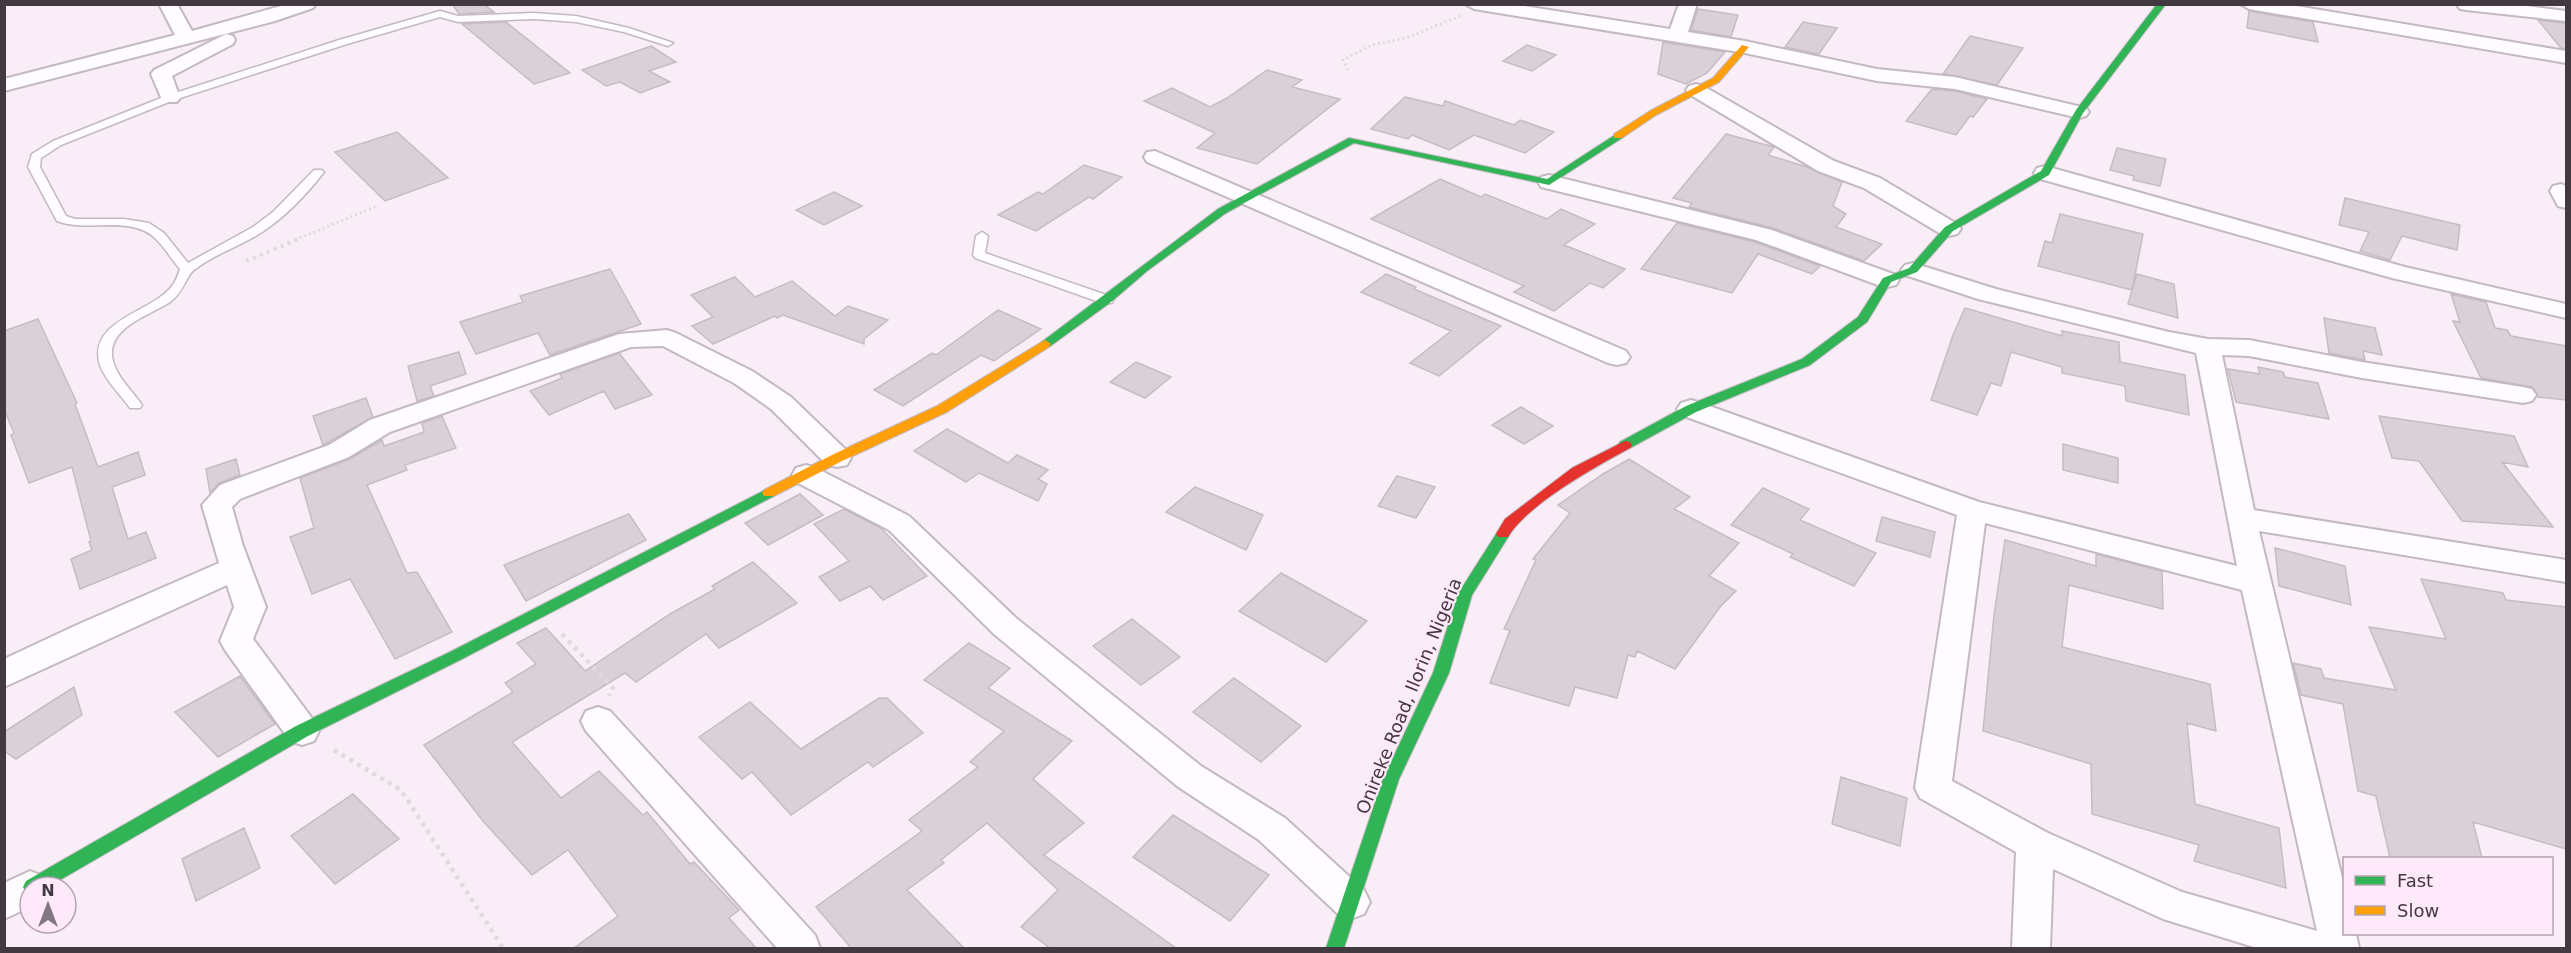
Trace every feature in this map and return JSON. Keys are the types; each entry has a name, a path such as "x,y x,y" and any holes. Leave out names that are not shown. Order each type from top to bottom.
{"street":[{"path":"168,4 186,38"},
{"path":"9,86 269,17 307,4"},
{"path":"1677,36 1688,4"},
{"path":"54,875 302,731 837,458 942,409 1032,353 1107,300 1160,256 1222,211 1353,140 1549,182 1764,235 1887,280 1912,270 1949,229 2045,173 2079,112 2162,4"},
{"path":"2249,4 2566,57"},
{"path":"1478,5 1745,47 1877,75 1955,83 2079,112"},
{"path":"2466,5 2494,45"},
{"path":"2466,5 2566,16"},
{"path":"170,98 161,74 269,17"},
{"path":"1549,182 1653,113 1716,80 1745,47"},
{"path":"1696,90 1826,166 1872,183 1949,229"},
{"path":"1155,157 1617,357"},
{"path":"2045,173 2400,273 2566,311"},
{"path":"1912,270 1987,294 2169,340 2208,347 2249,348 2362,370 2523,395"},
{"name":"Onireke Road, Ilorin, Nigeria","path":"1335,948 1391,779 1441,673 1465,594 1510,522 1577,471 1691,409 1806,362 1863,319 1887,280"},
{"path":"302,731 236,641 250,607 217,505 230,492 339,451 380,426 628,339 667,338 743,376 781,403 837,458"},
{"path":"2208,347 2241,518 2340,948"},
{"path":"1691,409 1972,510 2256,582"},
{"path":"806,475 899,523 1005,626 1189,776 1272,829 1351,902"},
{"path":"1972,510 1933,788 2035,844 2176,907 2315,948"},
{"path":"2241,518 2566,571"},
{"path":"4,674 90,632 236,568"},
{"path":"598,721 801,948"},
{"path":"2031,948 2035,844"},
{"path":"4,902 18,895"}],"lane":[{"path":"186,269 160,236 145,226 124,222 72,223 61,218 34,167 36,156 57,143 170,98 343,42 440,14 458,19 543,16 576,19 626,30 668,43"},
{"path":"135,405 106,364 105,349 114,333 137,314 176,291 186,269 257,230 277,215 318,172"},
{"path":"982,236 979,255 1107,300"}],"path":[{"path":"1348,70 1343,60 1372,45 1409,37 1478,5"},
{"path":"240,264 378,206"},
{"path":"541,611 613,688 598,721"},
{"path":"302,731 401,790 503,948"}],"building":[{"path":"452,4 484,4 494,12 459,14"},
{"path":"1698,9 1738,15 1731,37 1691,30"},
{"path":"2249,11 2313,22 2318,42 2247,28"},
{"path":"2538,20 2566,23 2566,49 2561,48"},
{"path":"506,22 570,73 534,84 462,24"},
{"path":"1803,22 1837,28 1819,54 1785,47"},
{"path":"1970,36 2023,48 1997,85 1943,74"},
{"path":"1663,42 1725,52 1707,73 1686,84 1658,74"},
{"path":"1527,45 1556,55 1532,71 1503,61"},
{"path":"651,46 676,62 649,71 670,82 640,93 620,82 606,86 582,70"},
{"path":"1267,70 1302,80 1292,87 1340,99 1257,164 1197,148 1215,133 1144,101 1172,88 1210,107"},
{"path":"1932,89 1955,91 1987,99 1956,135 1906,121"},
{"path":"1405,97 1443,106 1445,101 1514,125 1520,120 1554,132 1525,153 1474,135 1449,150 1412,135 1408,139 1371,129"},
{"path":"397,132 448,178 385,201 335,152"},
{"path":"1726,134 1774,147 1768,155 1807,167 1842,182 1833,206 1846,214 1836,227 1882,244 1864,261 1773,228 1689,207 1692,203 1673,198"},
{"path":"2117,148 2166,159 2160,186 2133,180 2134,176 2110,170"},
{"path":"1084,165 1122,177 1093,199 1089,197 1036,231 998,215 1038,192 1043,194"},
{"path":"1440,179 1481,197 1485,194 1547,219 1561,209 1595,224 1564,245 1625,269 1603,288 1590,283 1554,311 1514,292 1524,286 1371,219"},
{"path":"834,192 862,206 824,225 796,210"},
{"path":"2345,198 2460,225 2457,250 2402,236 2390,260 2360,251 2369,232 2339,225"},
{"path":"2060,214 2143,234 2132,290 2038,266 2045,241 2052,243"},
{"path":"1677,223 1755,242 1820,266 1812,274 1758,254 1732,293 1641,269"},
{"path":"610,269 641,324 550,355 538,333 476,354 460,322 523,302 520,296"},
{"path":"1386,274 1416,287 1414,289 1501,326 1439,376 1410,363 1451,331 1361,292"},
{"path":"2137,274 2174,284 2178,318 2128,304"},
{"path":"735,277 755,297 792,281 835,316 848,306 888,320 864,339 864,344 783,315 777,318 775,316 713,344 692,326 713,317 691,295"},
{"path":"2451,294 2486,302 2495,328 2507,330 2511,336 2566,346 2566,400 2538,397 2532,387 2481,378 2453,321 2460,322"},
{"path":"1965,308 2062,336 2062,331 2119,342 2120,362 2185,375 2189,415 2126,401 2125,386 2062,373 2062,367 2011,352 2001,386 1991,383 1977,415 1931,400 1953,335"},
{"path":"998,310 1041,329 994,361 981,355 903,406 874,390 932,353 936,355"},
{"path":"2324,318 2375,328 2382,355 2363,351 2365,360 2329,353"},
{"path":"38,319 77,403 75,404 98,467 138,452 145,475 112,487 128,539 146,532 156,558 80,589 71,559 92,550 72,467 29,483 4,409 4,331"},
{"path":"459,352 466,374 430,386 434,396 417,401 408,366"},
{"path":"619,353 652,395 615,409 604,391 549,415 530,391 562,378 560,374"},
{"path":"1136,362 1171,377 1145,398 1110,382"},
{"path":"2258,367 2283,372 2285,377 2318,383 2329,419 2236,402 2228,369 2260,374"},
{"path":"366,398 373,417 323,445 313,416"},
{"path":"1521,407 1553,426 1524,444 1492,425"},
{"path":"442,416 456,448 405,465 407,470 367,485 407,573 417,572 452,632 395,659 350,579 312,594 290,537 314,528 300,478 350,459 382,440 384,446 424,432 422,423"},
{"path":"2379,416 2514,436 2528,467 2502,462 2553,527 2462,521 2419,461 2392,458"},
{"path":"947,429 1008,463 1017,455 1048,470 1038,479 1047,484 1038,501 979,473 966,482 914,451"},
{"path":"2063,444 2118,458 2118,483 2063,470"},
{"path":"236,459 240,475 219,483 210,493 206,469"},
{"path":"1629,459 1690,497 1674,509 1739,543 1709,576 1736,591 1720,607 1675,669 1637,651 1635,657 1628,655 1617,698 1575,687 1569,706 1490,683 1510,630 1504,629 1536,560 1533,559 1570,513 1558,505"},
{"path":"1397,476 1435,487 1416,518 1378,506"},
{"path":"1195,487 1263,515 1246,550 1166,512"},
{"path":"1763,488 1809,509 1800,520 1876,553 1854,586 1790,557 1793,554 1731,525"},
{"path":"800,494 823,515 768,545 745,523"},
{"path":"844,509 881,528 927,576 883,600 870,586 840,601 819,577 849,561 814,524"},
{"path":"629,514 646,540 526,601 504,565"},
{"path":"1882,517 1935,532 1930,557 1876,541"},
{"path":"2005,540 2096,566 2096,554 2162,571 2163,609 2069,585 2062,647 2210,684 2216,731 2187,723 2195,804 2279,828 2286,888 2194,861 2199,845 2092,814 2091,764 1983,731 1994,615"},
{"path":"2275,548 2345,566 2351,605 2279,586"},
{"path":"753,562 797,603 719,648 706,634 636,682 625,673 512,742 561,798 599,771 643,815 647,812 690,864 694,862 739,910 729,918 756,948 574,948 618,916 568,850 532,875 483,821 424,745 513,692 505,683 536,664 517,643 546,628 585,671 670,614 715,589 712,586"},
{"path":"1281,573 1367,621 1326,662 1239,611"},
{"path":"2421,579 2503,593 2506,600 2566,607 2566,849 2473,822 2482,857 2390,857 2376,796 2358,791 2343,704 2301,695 2293,663 2321,669 2324,678 2396,690 2369,627 2446,639"},
{"path":"1132,619 1180,657 1141,685 1093,646"},
{"path":"969,643 1010,668 988,688 1072,741 1033,779 1084,823 1044,855 1176,948 1050,948 1021,927 1058,890 987,823 941,860 944,863 907,890 964,948 851,948 816,907 922,831 909,820 978,767 970,762 1004,731 924,680"},
{"path":"240,676 275,724 218,757 175,712"},
{"path":"1234,678 1301,726 1261,762 1193,712"},
{"path":"74,687 82,715 16,759 4,751 4,732"},
{"path":"879,698 887,698 923,733 873,767 868,762 791,815 752,772 742,779 699,737 750,702 801,749"},
{"path":"1841,777 1907,798 1900,846 1832,824"},
{"path":"353,794 399,839 335,884 291,836"},
{"path":"1173,815 1269,875 1230,921 1133,857"},
{"path":"244,828 260,868 196,901 182,859"}],"traffic: fast":[{"path":"1625,445 1691,409 1806,362 1863,319 1887,280 1913,270 1949,229 2045,173 2079,112 2162,4"},
{"path":"1045,344 1107,300 1143,269 1222,211 1353,140 1549,182 1618,136"},
{"path":"53,875 302,731 455,656 769,493"},
{"path":"1335,948 1391,779 1441,673 1465,594 1503,534"}],"traffic: slow":[{"path":"1618,136 1653,113 1716,80 1745,47"},
{"path":"769,493 942,409 1045,344"}],"traffic: jam":[{"path":"1503,534 1510,522 1577,471 1625,445"}]}
